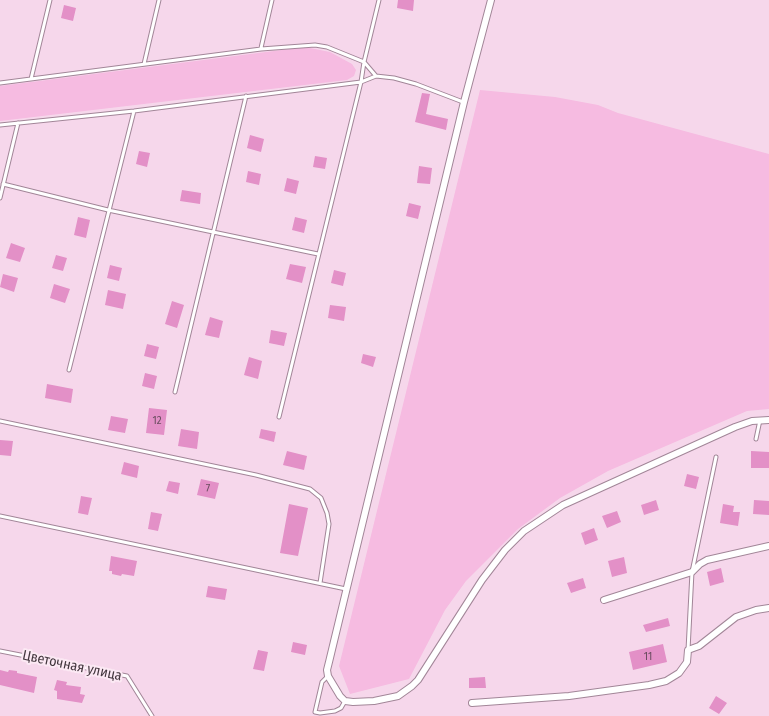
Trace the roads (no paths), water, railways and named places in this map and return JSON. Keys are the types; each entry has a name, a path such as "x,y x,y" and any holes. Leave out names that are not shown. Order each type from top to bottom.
{"street":[{"path":"491,0 464,102 327,670 328,676 340,696 345,701 361,702 398,696 412,686 418,680 482,580 505,550 524,532 547,515 564,505 736,427 760,420 769,420"},
{"path":"604,600 692,572 707,560 769,546"},
{"path":"472,703 569,696 666,680 679,673 687,662 688,650 699,646 736,618 756,610 769,608"}],"lane":[{"path":"30,79 50,0"},
{"path":"144,64 159,0"},
{"path":"261,49 272,0"},
{"path":"279,417 361,82 379,0"},
{"path":"0,83 261,49 315,45 327,47 364,62 376,76"},
{"path":"0,125 134,111 361,82 376,76 409,82 464,102"},
{"path":"175,392 246,96"},
{"path":"69,370 134,111"},
{"path":"0,198 18,123"},
{"path":"3,184 108,210 318,254"},
{"path":"756,439 760,420"},
{"path":"0,421 256,474 310,489 321,498 327,513 328,524 320,583"},
{"path":"688,650 692,572 716,457"},
{"path":"0,516 347,589"},
{"name":"Цветочная улица","path":"0,651 127,676 152,716"},
{"path":"328,676 322,682 315,712 335,711 341,708 345,701"}]}
